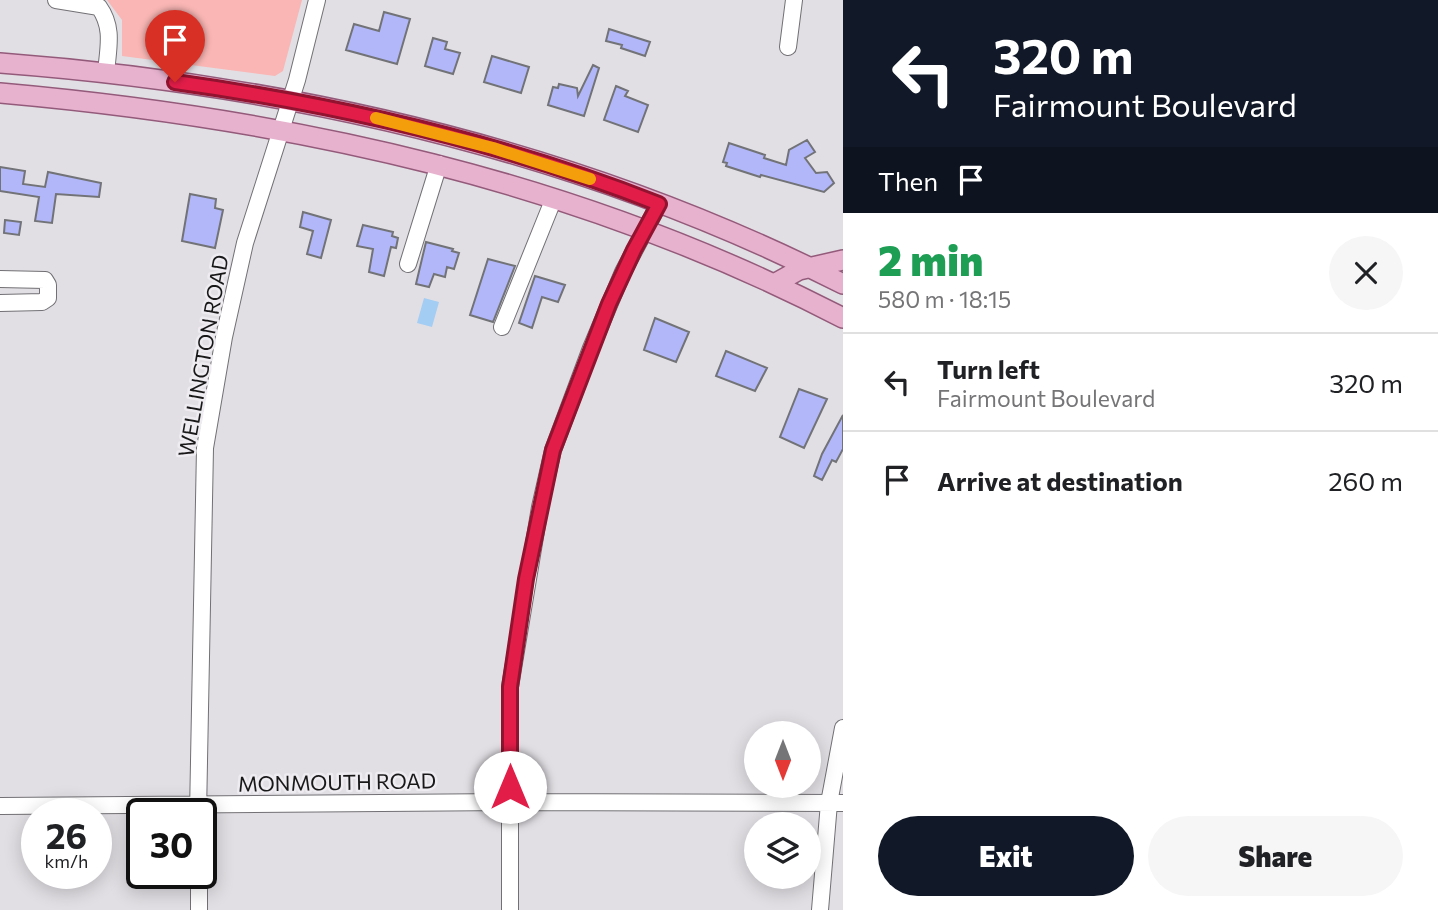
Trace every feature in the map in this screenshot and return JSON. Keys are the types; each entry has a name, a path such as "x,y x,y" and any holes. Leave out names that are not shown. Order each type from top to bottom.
{"main road":[{"path":"0,63 106,73 291,100 394,122 577,174 659,204 843,284"},
{"path":"0,93 153,109 282,129 439,164 554,198 644,230 774,285 843,318"},
{"path":"774,285 793,272 843,260"}],"street":[{"path":"56,0 99,7 110,27 106,73"},
{"name":"WELLINGTON ROAD","path":"198,798 205,448 224,337 245,243 291,100 317,0"},
{"path":"788,47 794,0"},
{"path":"408,264 439,164"},
{"path":"502,327 554,198"},
{"path":"510,910 510,687 542,495 553,450 591,348 623,272 659,204"},
{"path":"0,279 44,280 48,285 48,298 42,302 0,303"},
{"path":"820,910 836,803 843,728"},
{"name":"MONMOUTH ROAD","path":"217,810 510,802 836,803"},
{"name":"MONMOUTH ROAD","path":"0,806 126,809"},
{"path":"199,889 199,910"}],"shaded area":[{"path":"107,0 302,0 283,71 275,76 122,56 122,20"}],"water":[{"path":"424,298 439,302 432,327 417,323"}],"building":[{"path":"384,12 410,19 397,64 346,50 354,24 379,31"},
{"path":"609,29 650,42 645,56 606,41"},
{"path":"433,38 447,42 445,49 460,53 453,74 425,66"},
{"path":"492,56 529,67 521,93 484,82"},
{"path":"593,65 599,68 584,116 548,105 553,87 558,88 559,84 577,88 578,96"},
{"path":"616,86 628,91 625,96 648,105 638,132 604,120"},
{"path":"807,140 815,152 805,158 816,173 827,172 834,183 824,192 761,175 760,177 726,166 727,163 723,162 729,143 786,165 789,150"},
{"path":"0,167 25,171 23,184 45,187 48,172 101,183 99,197 56,194 52,223 35,221 39,197 0,191"},
{"path":"190,194 216,199 215,208 223,210 215,248 182,241"},
{"path":"303,212 331,220 321,258 307,254 313,231 300,227"},
{"path":"5,220 21,222 19,235 4,233"},
{"path":"363,225 393,232 392,236 398,238 396,248 391,247 384,276 369,272 373,249 357,246"},
{"path":"426,242 459,253 454,269 447,267 445,277 434,274 429,287 416,284"},
{"path":"488,259 515,266 493,322 470,315"},
{"path":"535,276 565,285 558,302 542,297 532,328 519,323"},
{"path":"655,318 689,332 676,362 644,350"},
{"path":"726,351 767,368 755,391 716,376"},
{"path":"799,389 827,399 804,448 780,437"},
{"path":"843,415 843,449 836,462 832,460 822,480 814,476 822,454"}],"slow traffic":[{"path":"376,118 493,148 590,179"}],"route":[{"path":"175,82 291,100 418,128 529,159 659,204 609,304 553,450 526,579 510,687 510,787"}]}
